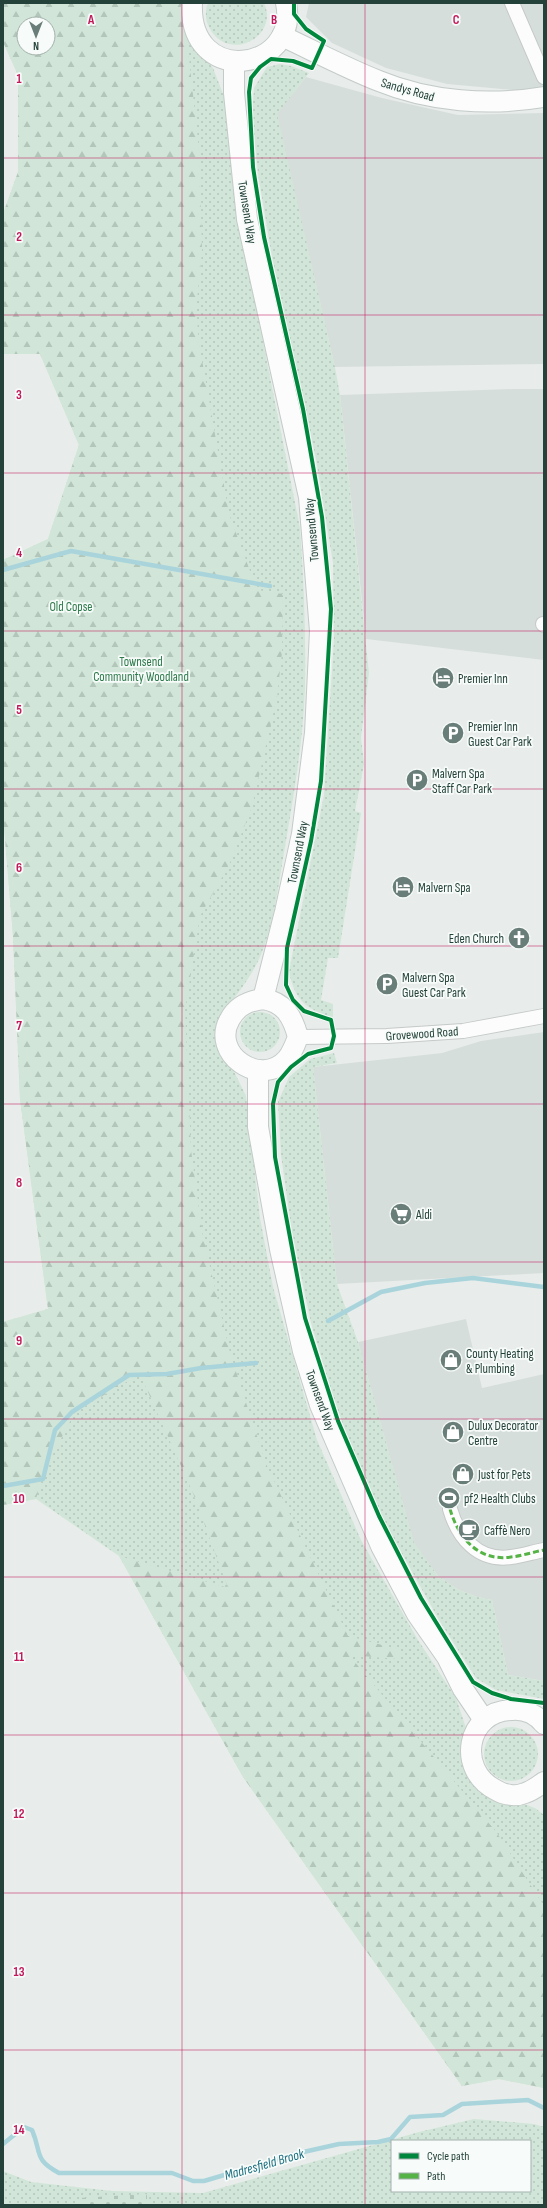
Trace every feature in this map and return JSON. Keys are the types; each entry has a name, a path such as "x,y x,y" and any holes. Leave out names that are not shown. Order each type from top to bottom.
{"main road":[{"path":"192,3 191,19 194,29 205,48 219,57 234,61 253,60 270,51 282,36 288,14 286,3"},
{"name":"Sandys Road","path":"282,36 380,82 444,99 490,102 543,96"},
{"name":"Townsend Way","path":"234,61 235,101 247,219 309,497 320,631 315,733 302,834 285,912 263,999"},
{"path":"263,999 270,1000 287,1010 293,1019 298,1038 287,1060 276,1067 258,1071 242,1065 232,1056 225,1040 226,1025 235,1010 250,1000 263,999"},
{"name":"Townsend Way","path":"258,1071 258,1126 280,1249 303,1351 320,1405 381,1546 417,1614 447,1657 463,1688 484,1720"},
{"path":"544,1724 538,1717 519,1709 505,1710 484,1720 474,1735 471,1746 471,1762 478,1776 485,1785 503,1794 525,1794 544,1782"}],"street":[{"path":"512,3 544,77"},
{"name":"Grovewood Road","path":"298,1038 387,1036 463,1031 544,1016"},
{"path":"450,1509 454,1523 461,1537 473,1548 490,1556 506,1558 543,1550"}],"shaded area":[{"path":"309,3 544,3 544,89 534,92 447,84 386,68 332,43 306,17"},
{"path":"306,77 382,98 458,115 544,113 544,364 335,367 276,114"},
{"path":"544,389 544,660 366,639 340,395"},
{"path":"544,1032 544,1273 337,1284 313,1067 442,1053 481,1041"},
{"path":"466,1319 482,1388 544,1374 544,1681 508,1675 492,1600 477,1597 457,1589 438,1576 414,1544 358,1342"}],"green space":[{"name":"Townsend Community Woodland","path":"3,3 183,5 187,38 213,68 225,99 238,216 300,528 304,588 305,648 304,709 300,751 275,906 269,932 260,957 243,986 223,1012 228,1059 246,1096 260,1218 273,1287 317,1440 361,1540 418,1640 456,1698 466,1728 464,1748 518,1802 535,1808 544,1815 544,2088 499,2079 462,2086 243,1777 119,1556 36,1499 3,1505 3,1322 48,1309 20,1099 13,936 3,814 3,560 48,539 79,445 40,354 3,354 3,214 18,172 18,75 3,42"},
{"name":"Townsend Community Woodland","path":"3,3 183,3 199,150 202,251 196,309 199,343 229,514 257,590 283,594 282,652 277,697 252,807 229,865 200,916 185,1010 191,1150 202,1232 230,1353 266,1464 348,1636 401,1650 398,1659 349,1655 497,1833 544,1906 544,2088 499,2079 462,2086 243,1777 119,1556 228,1588 193,1493 140,1374 75,1412 43,1473 36,1499 3,1505 3,1322 48,1309 20,1099 13,936 3,814 3,560 48,539 79,445 40,354 3,354 3,214 18,172 18,75 3,42"},
{"path":"208,3 264,3 267,15 265,26 258,35 249,42 239,45 227,44 217,38 209,27 206,15"},
{"path":"280,64 291,66 309,73 277,114 335,367 340,395 369,673 361,738 364,764 355,811 361,813 338,958 328,958 321,1000 333,1004 333,1017 315,1011 303,1002 294,989 289,971 324,795 334,638 333,563 316,459 272,257 258,174 252,114 254,88 267,67"},
{"path":"264,1012 271,1015 277,1021 280,1032 279,1040 271,1049 264,1052 256,1052 249,1049 241,1040 240,1028 243,1021 252,1013"},
{"path":"334,1053 337,1063 313,1067 337,1284 358,1342 414,1543 438,1576 457,1589 477,1597 492,1600 508,1675 544,1681 544,1699 496,1690 476,1678 439,1620 381,1516 345,1430 332,1393 311,1323 292,1232 281,1155 278,1102 289,1077 310,1059"},
{"path":"511,1727 521,1729 530,1735 536,1744 538,1754 536,1764 530,1773 521,1779 511,1781 501,1779 492,1773 486,1764 484,1754 486,1744 492,1735 501,1729"},
{"path":"474,2119 534,2124 544,2127 544,2205 3,2205 3,2171 31,2182 112,2191 203,2193 419,2132"},
{"path":"147,2194 147,2205 79,2205 79,2198"}],"waterway":[{"path":"3,570 71,551 270,586"},
{"path":"328,1321 381,1292 425,1283 473,1278 544,1287"},
{"path":"3,1486 43,1479 55,1430 72,1412 129,1375 167,1374 201,1368 256,1363"},
{"name":"Madresfield Brook","path":"3,2144 24,2127 32,2130 40,2155 45,2164 59,2173 172,2173 193,2181 204,2181 299,2153 339,2144 378,2142 391,2139 410,2117 443,2115 462,2104 528,2100 544,2108"}],"marked path":[{"path":"450,1509 458,1529 464,1538 479,1551 489,1556 499,1558 511,1557 544,1550"}],"cycle path":[{"path":"294,3 294,14 306,29 324,41 312,68 293,61 271,59 260,67 251,78 249,92 253,167 264,237 303,409 322,517 331,609 321,781 311,841 287,948 286,985 293,1000 304,1011 331,1020 334,1036 331,1048 308,1054 291,1067 278,1082 273,1104 275,1157 305,1318 338,1421 379,1516 421,1598 473,1682 492,1693 511,1699 544,1703"}],"place":[{"name":"Premier Inn","path":"443,678"},
{"name":"Premier Inn Guest Car Park","path":"453,733"},
{"name":"Malvern Spa Staff Car Park","path":"417,780"},
{"name":"Malvern Spa","path":"403,887"},
{"name":"Eden Church","path":"519,938"},
{"name":"Malvern Spa Guest Car Park","path":"387,984"},
{"name":"Aldi","path":"401,1214"},
{"name":"County Heating & Plumbing","path":"451,1360"},
{"name":"Dulux Decorator Centre","path":"453,1432"},
{"name":"Just for Pets","path":"463,1474"},
{"name":"pf2 Health Clubs","path":"449,1498"},
{"name":"Caffè Nero","path":"469,1530"}],"park label":[{"name":"Old Copse","path":"71,606"}]}
